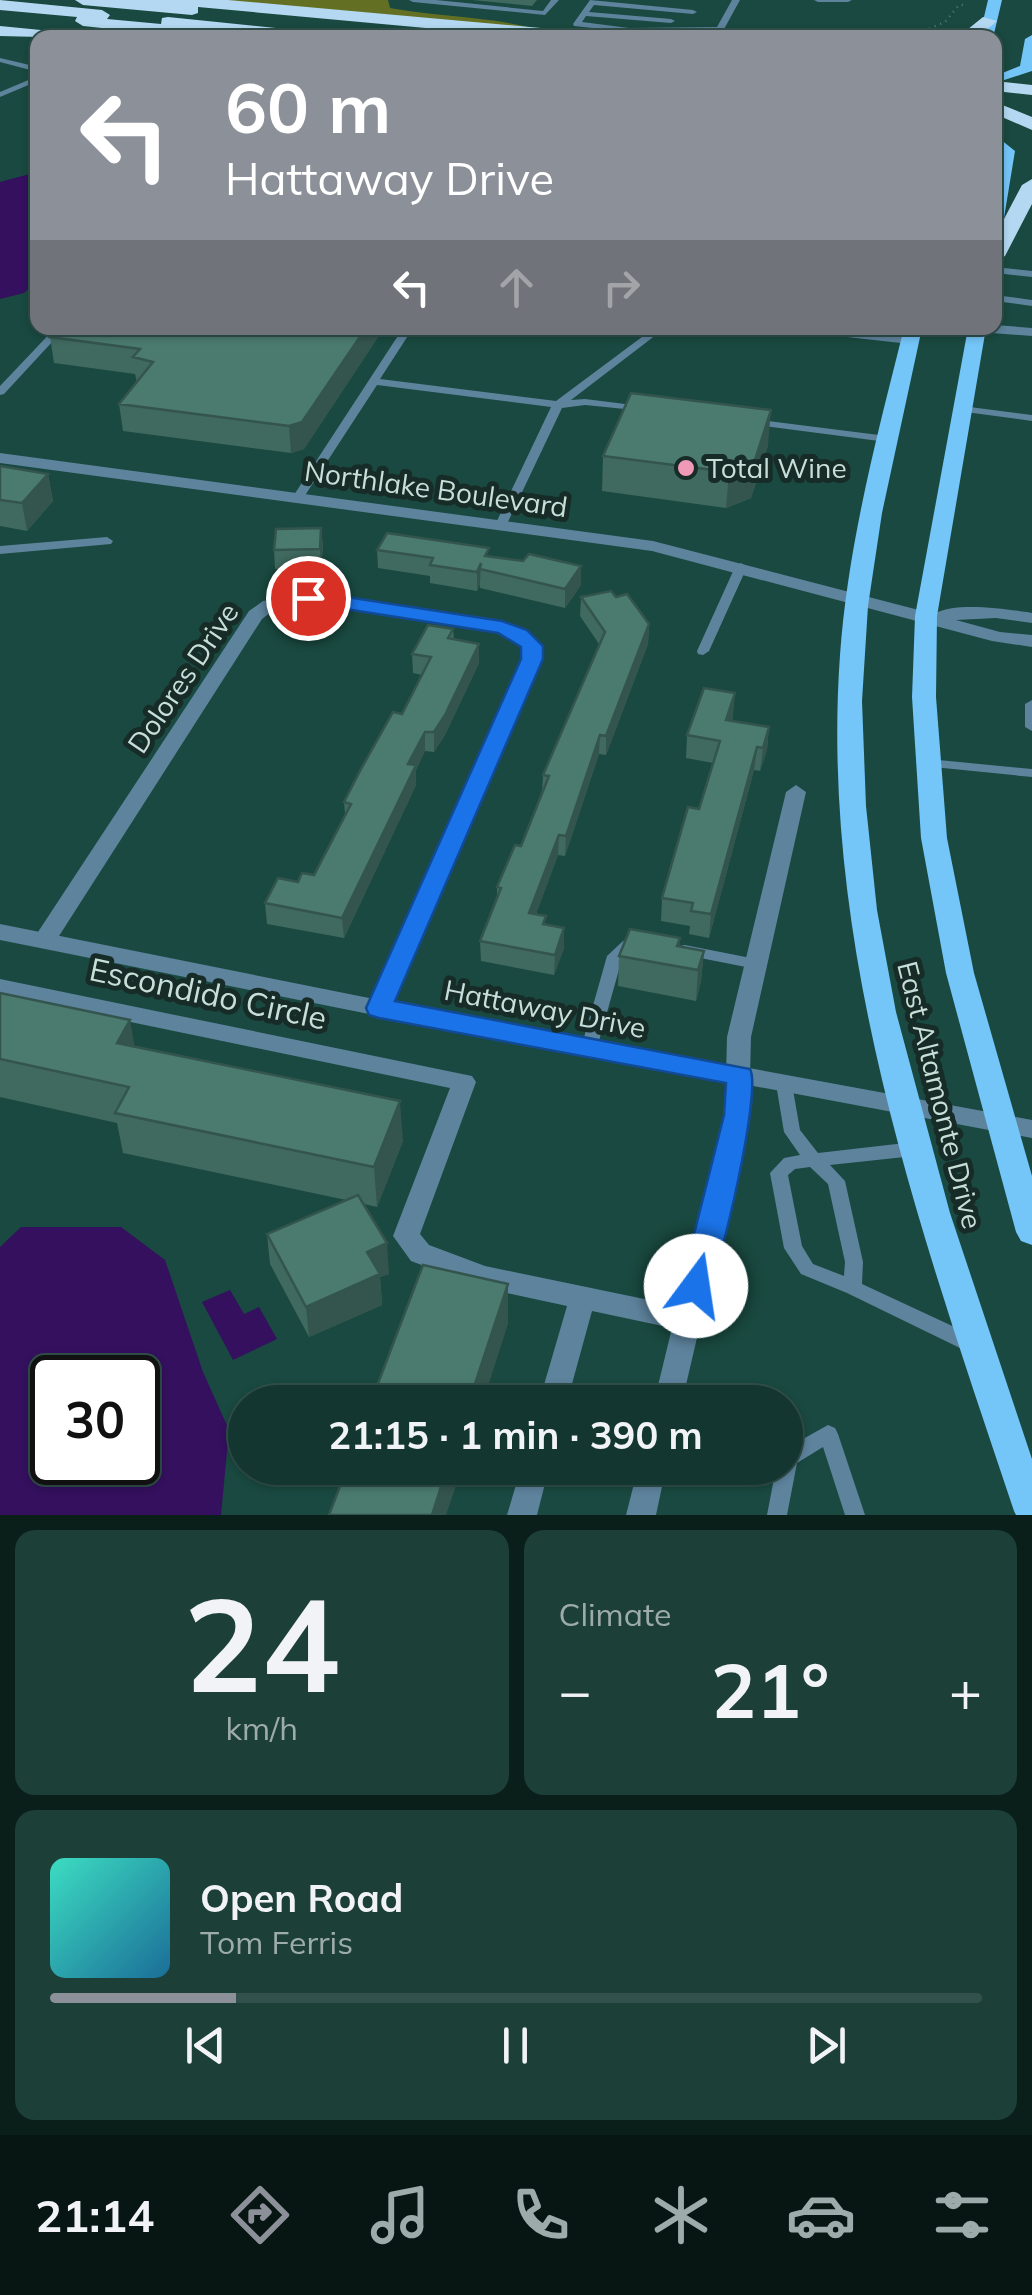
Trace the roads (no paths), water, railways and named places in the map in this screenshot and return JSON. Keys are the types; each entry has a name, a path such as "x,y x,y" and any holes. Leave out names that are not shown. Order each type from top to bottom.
{"highway":[{"path":"83,0 396,30"},
{"path":"174,0 507,30"},
{"path":"0,5 245,30"},
{"path":"0,13 162,30"},
{"path":"0,32 30,34"},
{"path":"0,32 30,38"},
{"path":"1002,84 1032,97"},
{"path":"1002,104 1032,97"},
{"path":"1002,108 1032,116"},
{"path":"1002,110 1032,128"},
{"path":"1002,127 1032,128"},
{"path":"1002,243 1032,185"}],"main road":[{"path":"988,29 996,0"},
{"path":"1002,78 1026,68 1032,39"},
{"path":"1002,147 1007,152 1002,182"},
{"name":"East Altamonte Drive","path":"912,335 873,499 859,602 850,698 852,809 876,996 902,1106 975,1346 1032,1511"},
{"name":"East Altamonte Drive","path":"976,335 926,616 924,697 928,763 934,838 960,973 1032,1232"}],"street":[{"path":"1002,330 1032,332"},
{"name":"Northlake Boulevard","path":"0,458 652,546 859,602 926,616"},
{"name":"Dolores Drive","path":"44,941 255,615 269,605 308,598 520,634 532,646 532,659 379,1008"},
{"path":"926,616 996,613 1032,618"},
{"path":"926,616 998,637 1032,642"},
{"path":"672,1385 738,1115 738,1042 796,792"},
{"name":"Hattaway Drive","path":"0,932 379,1008 1032,1129"},
{"name":"Escondido Circle","path":"0,987 464,1082 406,1236 420,1253 482,1277 688,1320"},
{"path":"558,1385 582,1298"},
{"path":"522,1515 530,1485"},
{"path":"641,1515 648,1485"}],"lane":[{"path":"413,0 545,13 554,0"},
{"path":"685,26 700,0"},
{"path":"693,12 593,1 577,24 629,30 685,26 720,29 736,0"},
{"path":"818,0 848,0"},
{"path":"0,60 30,71"},
{"path":"0,95 30,78"},
{"path":"1002,271 1032,274"},
{"path":"1002,299 1032,302"},
{"path":"0,392 53,335"},
{"path":"298,498 404,335"},
{"path":"501,525 558,404 651,335"},
{"path":"374,381 558,404 585,402 646,409"},
{"path":"962,409 1032,418"},
{"path":"742,421 887,438"},
{"path":"0,550 107,541"},
{"path":"703,651 741,567"},
{"path":"1032,704 1032,726"},
{"path":"928,763 1032,773"},
{"path":"589,1048 617,953 634,943 756,964"},
{"path":"784,1084 792,1132 836,1181 854,1262 853,1288"},
{"path":"914,1149 790,1163 779,1174 793,1248 807,1269 975,1346"},
{"path":"777,1515 788,1458 828,1434 855,1515"}],"place":[{"name":"Total Wine","path":"686,468"}]}
